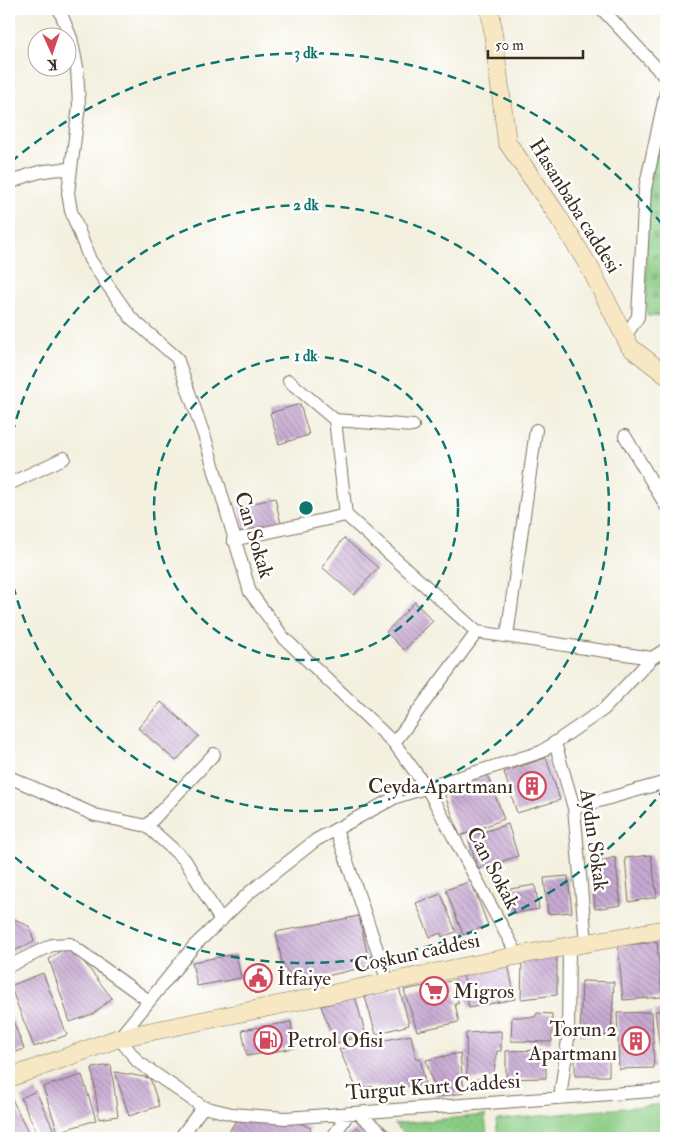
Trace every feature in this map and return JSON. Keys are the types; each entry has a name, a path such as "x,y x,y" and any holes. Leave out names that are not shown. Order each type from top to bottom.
{"street":[{"name":"Can Sokak","path":"59,9 71,38 77,66 80,106 68,192 71,211 90,260 130,318 177,358 206,440 233,540 250,592 283,637 394,743 427,788 518,956"},
{"name":"Hasanbaba caddesi","path":"490,9 507,142 554,210 590,268 630,347 666,376"},
{"path":"602,9 666,78"},
{"path":"625,336 638,317 645,190 666,92"},
{"path":"9,184 26,175 48,169 70,169"},
{"path":"289,381 335,420 413,426"},
{"path":"335,420 346,515 477,632 652,658"},
{"path":"507,636 536,430"},
{"path":"626,436 666,506"},
{"path":"9,484 64,458"},
{"path":"233,540 346,515"},
{"path":"394,743 477,632"},
{"path":"180,1138 203,1107 138,1062 120,1038 194,946 250,892 316,840 396,797 541,752 604,709 652,658 666,649"},
{"name":"Aydın Sokak","path":"555,743 574,808 578,945 560,1098"},
{"path":"147,826 214,754"},
{"path":"9,777 95,815 147,826 185,860 221,921"},
{"path":"574,808 666,782"},
{"path":"336,829 388,982"},
{"name":"Coşkun caddesi","path":"9,1078 120,1038 518,956 666,929"},
{"path":"9,966 52,944 70,944 149,1001"},
{"name":"Turgut Kurt Caddesi","path":"203,1107 232,1114 286,1118 666,1090"},
{"path":"332,1138 354,1113 387,1138"}],"green space":[{"path":"666,120 666,316 647,316 645,189"},
{"path":"666,1104 666,1138 498,1138 496,1120"},
{"path":"485,1115 487,1138 408,1138 394,1124"}],"building":[{"path":"300,404 309,435 279,444 270,413"},
{"path":"275,498 281,524 245,533 239,507"},
{"path":"344,538 378,568 354,595 322,567"},
{"path":"415,602 433,621 404,650 386,632"},
{"path":"161,702 199,736 176,761 138,728"},
{"name":"Ceyda Apartmanı","path":"546,758 560,800 517,813 504,772"},
{"path":"487,774 504,819 460,836 443,790"},
{"path":"508,824 518,856 478,869 468,837"},
{"path":"651,855 657,897 629,902 625,858"},
{"path":"615,857 621,905 595,909 591,864"},
{"path":"568,876 572,912 548,914 544,878"},
{"path":"471,881 488,925 463,935 446,890"},
{"path":"535,885 539,909 514,913 510,889"},
{"path":"441,894 456,932 442,937 441,933 430,937 416,903"},
{"path":"9,916 30,927 34,942 9,953"},
{"path":"359,916 370,966 296,983 282,963 276,932"},
{"path":"657,942 662,997 623,1000 618,946"},
{"path":"70,944 112,998 93,1014 70,1022 49,959"},
{"path":"236,954 241,978 197,986 192,962"},
{"path":"557,957 557,995 521,999 522,962"},
{"path":"508,964 515,999 469,1008 463,972"},
{"path":"43,973 67,1035 34,1047 10,986"},
{"path":"456,980 458,988 454,991 459,1003 455,1004 459,1022 417,1031 404,990"},
{"path":"582,981 614,982 611,1036 580,1035"},
{"path":"399,987 409,1025 376,1034 365,997"},
{"path":"355,997 366,1035 335,1043 321,1006"},
{"path":"9,1010 24,1049 9,1055"},
{"path":"666,1010 666,1071 663,1071 655,1011"},
{"name":"Torun 2 Apartmanı","path":"652,1012 654,1068 619,1069 617,1013"},
{"path":"537,1013 552,1014 552,1042 511,1041 512,1017 535,1017"},
{"path":"291,1022 295,1048 247,1056 242,1030"},
{"path":"501,1031 501,1051 497,1051 493,1078 467,1080 466,1033"},
{"path":"411,1035 416,1059 420,1058 425,1083 413,1086 356,1087 339,1049"},
{"path":"546,1050 546,1078 506,1079 506,1051"},
{"path":"460,1053 464,1093 437,1097 426,1060"},
{"path":"575,1053 609,1053 609,1076 575,1076"},
{"path":"111,1065 118,1116 99,1119 92,1068"},
{"path":"115,1072 150,1078 159,1106 129,1116"},
{"path":"82,1075 96,1120 58,1132 43,1087"},
{"path":"36,1091 55,1133 44,1138 39,1138 21,1098"},
{"path":"11,1097 31,1138 9,1138 9,1098"},
{"path":"240,1120 294,1121 311,1128 305,1138 240,1138 229,1132 235,1122"},
{"path":"358,1127 366,1138 342,1138"}],"place":[{"name":"Ceyda Apartmanı","path":"532,786"},
{"name":"İtfaiye","path":"258,978"},
{"name":"Migros","path":"434,991"},
{"name":"Petrol Ofisi","path":"268,1040"},
{"name":"Torun 2 Apartmanı","path":"636,1041"}]}
